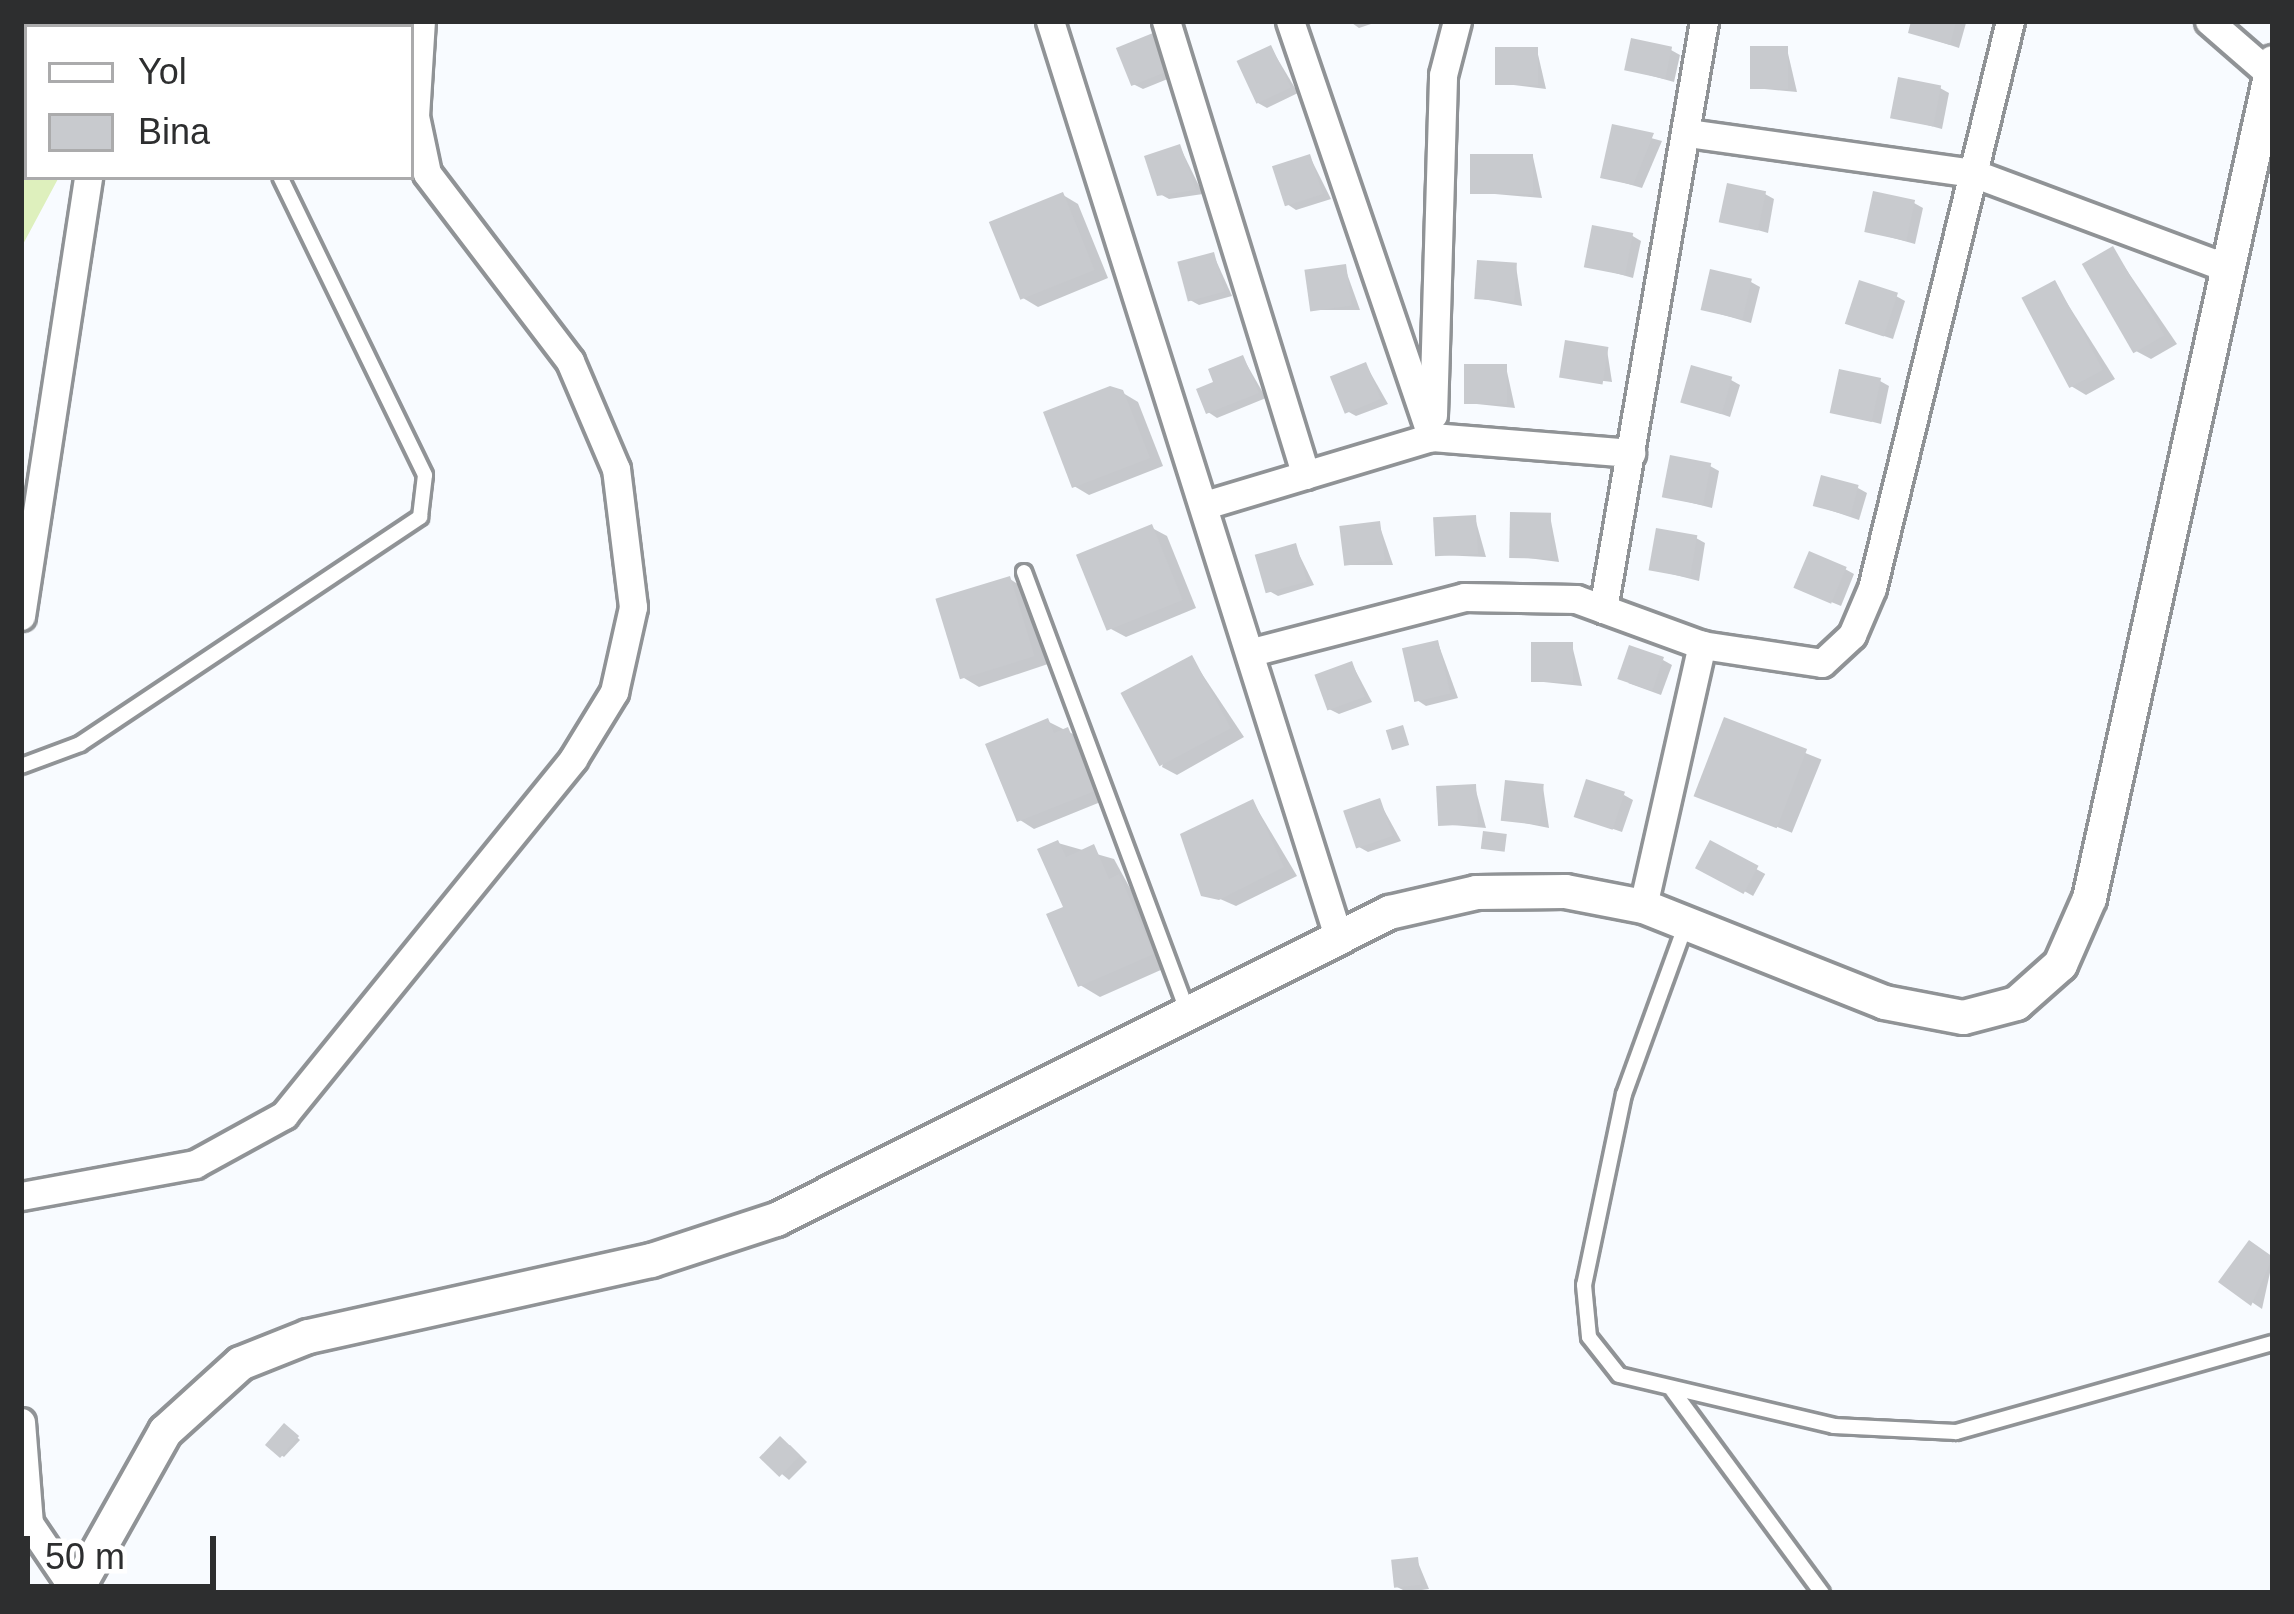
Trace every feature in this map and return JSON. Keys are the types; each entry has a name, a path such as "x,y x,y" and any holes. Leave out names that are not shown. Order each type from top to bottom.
{"street":[{"path":"21,1196 195,1164 284,1115 581,748 623,664 633,607 608,442 552,333 427,173 415,116 421,21"},
{"path":"1050,21 1337,933"},
{"path":"1166,21 1306,475"},
{"path":"1290,21 1432,437"},
{"path":"1432,437 1443,75 1457,21"},
{"path":"1603,609 1704,21"},
{"path":"1252,652 1464,597 1603,609 1702,645 1822,663 1852,635 2010,21"},
{"path":"21,1422 29,1523 75,1592 165,1431 240,1363 308,1336 632,1264 776,1219 1337,933 1476,892 1565,891 1643,906 1836,987 1963,1017 2016,1003 2060,964 2089,898 2272,68 2209,21"},
{"path":"1688,133 1973,173 2225,267"},
{"path":"21,616 30,470 87,180"},
{"path":"1205,506 1432,437 1631,453"},
{"path":"1643,906 1702,645"}],"lane":[{"path":"21,766 80,744 420,517 425,475 281,180"},
{"path":"1024,572 1187,1010"},
{"path":"1686,924 1624,1094 1582,1303 1607,1364 1673,1391 1834,1426 1956,1432 2273,1342"},
{"path":"1673,1391 1822,1593"}],"green space":[{"path":"21,21 93,21 24,24 24,180 57,180 21,248"}],"building":[{"path":"1911,21 1956,21 1950,45 1908,33"},
{"path":"1153,33 1168,71 1131,86 1116,48"},
{"path":"1631,38 1672,47 1665,79 1624,70"},
{"path":"1271,45 1291,88 1256,104 1237,61"},
{"path":"1750,46 1788,46 1788,89 1750,89"},
{"path":"1495,47 1538,47 1538,85 1495,85"},
{"path":"1898,77 1941,85 1933,127 1890,118"},
{"path":"1612,124 1654,133 1633,185 1600,178"},
{"path":"1180,144 1196,190 1157,196 1144,156"},
{"path":"1310,154 1323,194 1285,206 1272,166"},
{"path":"1470,154 1533,154 1533,194 1470,194"},
{"path":"1727,183 1766,191 1758,230 1719,222"},
{"path":"1873,191 1915,200 1906,241 1864,232"},
{"path":"1063,192 1094,270 1020,300 989,222"},
{"path":"1592,225 1633,233 1625,275 1584,267"},
{"path":"2113,246 2164,335 2133,353 2082,264"},
{"path":"1214,252 1225,292 1188,301 1177,262"},
{"path":"1477,260 1517,263 1514,302 1474,299"},
{"path":"1346,264 1352,306 1310,311 1304,270"},
{"path":"1710,269 1752,279 1742,320 1701,310"},
{"path":"1859,280 1898,293 1884,336 1845,324"},
{"path":"2055,280 2103,370 2069,388 2021,298"},
{"path":"1565,340 1608,347 1603,384 1559,378"},
{"path":"1243,355 1259,393 1206,414 1196,389 1213,382 1208,369"},
{"path":"1366,362 1381,399 1345,414 1330,377"},
{"path":"1464,364 1507,364 1507,404 1464,404"},
{"path":"1691,365 1732,377 1722,414 1680,402"},
{"path":"1839,369 1881,378 1872,422 1830,413"},
{"path":"1110,386 1123,390 1150,458 1072,488 1043,412"},
{"path":"1670,455 1711,463 1703,505 1662,497"},
{"path":"1821,475 1859,485 1850,516 1813,506"},
{"path":"1510,512 1551,513 1550,559 1509,558"},
{"path":"1476,515 1478,554 1435,556 1433,517"},
{"path":"1380,521 1385,561 1344,566 1339,526"},
{"path":"1152,524 1183,600 1107,631 1076,555"},
{"path":"1656,528 1697,535 1690,578 1649,570"},
{"path":"1296,543 1307,581 1266,593 1255,555"},
{"path":"1809,551 1847,567 1831,604 1793,588"},
{"path":"1010,576 1035,656 960,679 935,599"},
{"path":"1438,640 1450,694 1414,702 1402,648"},
{"path":"1531,642 1573,642 1573,682 1531,682"},
{"path":"1629,645 1664,657 1652,691 1617,679"},
{"path":"1192,655 1231,728 1159,766 1120,693"},
{"path":"1352,661 1365,697 1327,710 1314,675"},
{"path":"1724,717 1807,749 1777,828 1694,796"},
{"path":"1048,718 1054,733 1068,727 1095,791 1017,822 985,744"},
{"path":"1403,725 1409,745 1392,750 1386,730"},
{"path":"1586,779 1625,792 1613,830 1574,817"},
{"path":"1505,780 1544,784 1540,825 1501,821"},
{"path":"1476,784 1478,824 1438,826 1436,786"},
{"path":"1380,798 1393,836 1356,849 1343,811"},
{"path":"1253,799 1284,867 1219,900 1201,896 1180,834"},
{"path":"1483,831 1507,834 1505,852 1481,849"},
{"path":"1058,840 1066,857 1094,844 1109,879 1119,874 1154,954 1078,987 1046,914 1063,907 1037,849"},
{"path":"1710,840 1759,866 1744,894 1695,868"},
{"path":"2249,1240 2273,1257 2251,1306 2218,1282"},
{"path":"284,1423 299,1436 280,1458 265,1445"},
{"path":"780,1436 800,1455 779,1477 759,1458"},
{"path":"1418,1557 1421,1585 1394,1588 1391,1560"}]}
